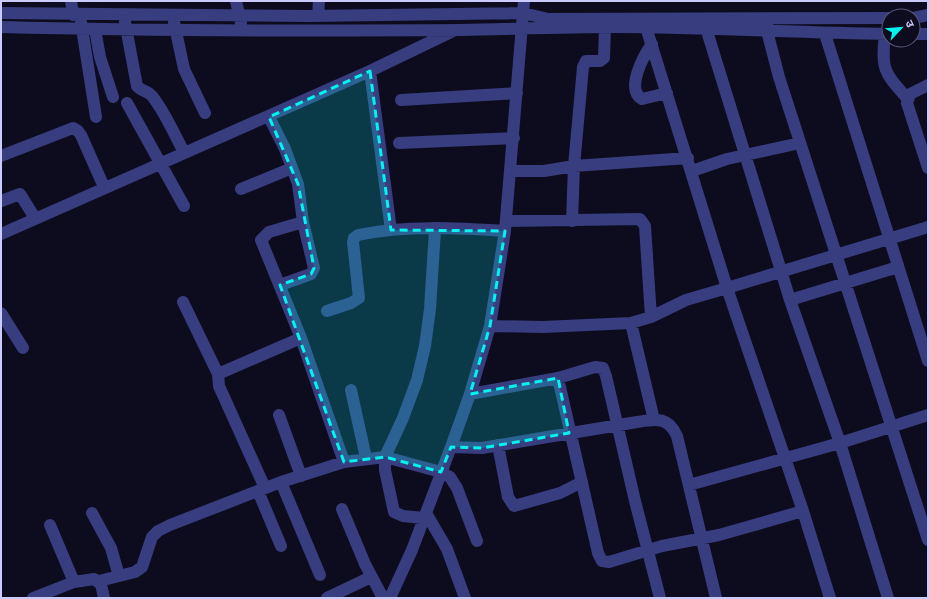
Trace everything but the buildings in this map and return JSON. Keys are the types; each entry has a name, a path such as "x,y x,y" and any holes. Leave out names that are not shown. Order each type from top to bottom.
{"street":[{"path":"71,1 82,29 96,117"},
{"path":"236,1 242,30"},
{"path":"309,30 319,1"},
{"path":"390,598 425,515 451,447 470,394 490,326 506,226 514,138 521,27 524,7"},
{"path":"1,13 76,15 174,14 240,16 412,16 524,7 548,18 881,18"},
{"path":"56,14 56,28"},
{"path":"174,14 175,29 184,69 205,113"},
{"path":"124,15 125,29 137,86 141,90 149,93 156,101 184,152"},
{"path":"214,15 215,29"},
{"path":"412,16 413,29"},
{"path":"767,18 766,31 779,77 844,284 928,540"},
{"path":"1,27 242,30 457,30 521,27 646,27 706,28 826,34 881,34"},
{"path":"572,221 574,166 583,67 586,62 600,61 604,58 605,27"},
{"path":"646,27 688,158 727,288 803,510 830,598"},
{"path":"706,28 790,300 840,443 888,598"},
{"path":"95,29 100,57 113,97"},
{"path":"1,234 160,162 370,71 457,30"},
{"path":"826,34 928,361"},
{"path":"652,44 639,65 636,75 637,94 642,99 667,93"},
{"path":"884,48 882,61 884,69 888,77 907,98 908,111 928,168"},
{"path":"370,71 391,230"},
{"path":"907,98 910,94 928,85"},
{"path":"401,100 517,93"},
{"path":"127,102 184,206"},
{"path":"269,116 298,184 303,222 314,268 313,272 307,276 280,285"},
{"path":"1,156 73,128 78,131 81,136 104,187"},
{"path":"399,143 514,138"},
{"path":"692,171 745,154 800,143"},
{"path":"511,171 544,171 574,166 688,158"},
{"path":"241,189 292,168"},
{"path":"1,201 20,194 35,218"},
{"path":"326,311 351,304 359,298 354,238 358,235 391,230 465,229 636,218 644,222 646,232 652,317"},
{"path":"303,222 268,232 261,240 301,338 344,462"},
{"path":"490,326 543,327 631,323 652,317 686,300 928,227"},
{"path":"425,515 403,516 394,512 385,470 385,457 404,418 417,380 425,346 430,309 435,230"},
{"path":"790,300 898,267"},
{"path":"183,302 218,374 219,386 261,490 281,546"},
{"path":"1,313 23,348"},
{"path":"631,323 654,420"},
{"path":"218,374 301,338"},
{"path":"470,394 558,378 595,367 603,368 660,598"},
{"path":"558,378 598,553 602,561 609,562 648,550 719,535 803,510"},
{"path":"351,390 366,458"},
{"path":"279,414 301,476"},
{"path":"689,485 840,443 928,415"},
{"path":"451,447 482,448 618,425 654,420 666,421 672,426 677,436 716,598"},
{"path":"498,445 508,497 514,506 560,493 582,482"},
{"path":"33,598 74,582 94,579 99,581 135,572 142,567 152,537 158,531 170,525 281,482 344,462 366,458 385,457 441,472 454,482 477,541"},
{"path":"281,482 320,575"},
{"path":"342,509 371,577 383,598"},
{"path":"92,513 109,542 119,576"},
{"path":"425,515 447,548 465,598"},
{"path":"50,524 74,582"},
{"path":"327,598 371,577"},
{"path":"99,581 104,598"}],"highlighted area":[{"path":"370,71 391,230 505,231 490,326 470,394 558,378 569,433 482,448 451,447 441,472 385,457 344,462 280,285 311,274 314,268 298,184 269,117"}]}
